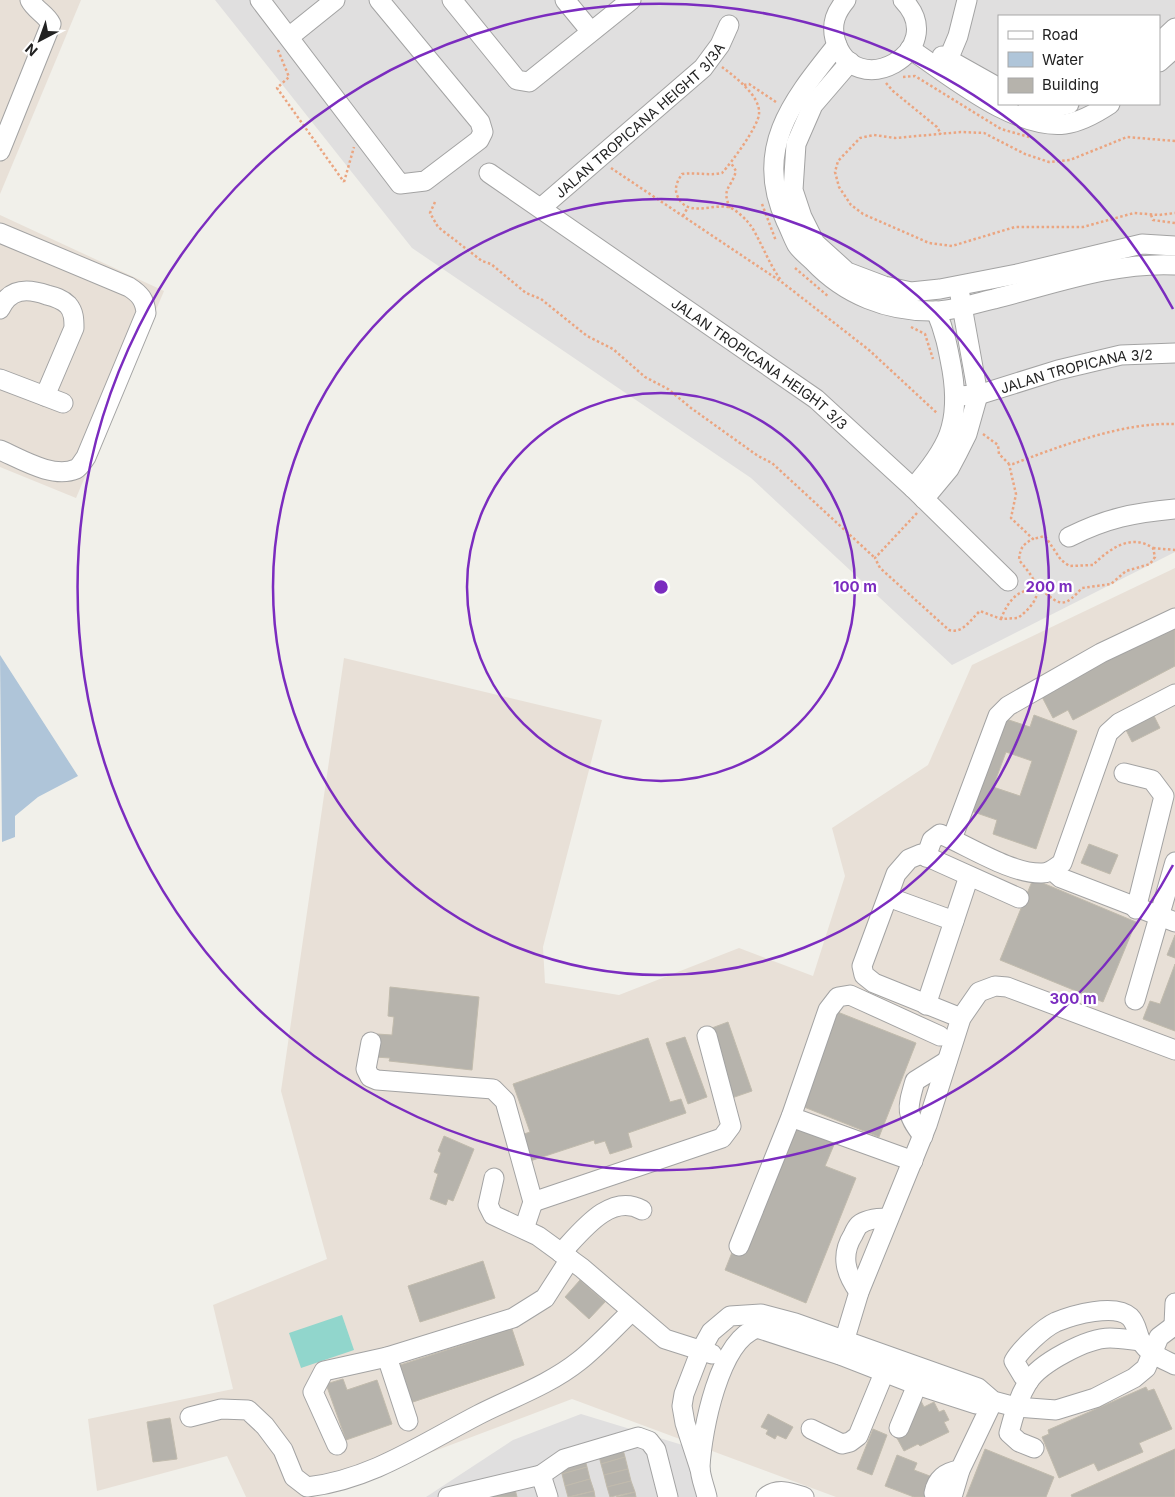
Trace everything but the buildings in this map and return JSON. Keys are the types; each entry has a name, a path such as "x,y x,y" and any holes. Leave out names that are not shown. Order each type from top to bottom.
{"street":[{"path":"0,151 50,24 47,16 36,9 30,0"},
{"path":"260,0 282,42 400,184 425,181 479,140 482,132 480,122 378,0"},
{"path":"282,42 335,0"},
{"path":"452,0 517,80 523,83 529,82 631,0"},
{"path":"565,0 588,28 588,34"},
{"path":"846,0 839,8 833,26 837,45 850,62 863,68 877,70 896,63 912,45 914,21 911,10 903,0"},
{"path":"948,60 958,36 967,0"},
{"name":"JALAN TROPICANA HEIGHT 3/3A","path":"542,207 703,68 720,45 729,25"},
{"path":"1160,42 1175,28"},
{"path":"837,45 798,94 780,127 773,172 780,209 798,246 823,272 852,293 895,308 936,311 1117,268 1149,264 1175,265"},
{"path":"912,45 948,60 998,87"},
{"path":"912,45 1010,114 1029,122 1066,124 1099,112 1109,105"},
{"path":"1160,61 1175,48"},
{"path":"850,62 813,105 796,144 793,190 802,217 815,243 848,272 884,286 911,292 1017,274 1142,244 1175,246"},
{"path":"1037,105 1056,107 1065,105"},
{"name":"JALAN TROPICANA HEIGHT 3/3","path":"489,173 542,207 816,399 1008,581"},
{"path":"0,233 129,288 138,293 145,302 146,313 86,457 78,468 66,472 53,471 0,450"},
{"path":"921,497 949,469 951,448 978,395 959,285"},
{"path":"0,309 10,295 22,290 33,290 60,299 69,306 74,316 74,328 45,396"},
{"path":"936,311 948,339 961,426"},
{"path":"948,339 969,335"},
{"name":"JALAN TROPICANA 3/2","path":"956,396 978,395 1058,370 1121,355 1175,353"},
{"path":"0,379 63,403"},
{"path":"1069,537 1098,523 1134,513 1175,509"},
{"path":"952,839 998,716 1008,706 1101,653 1175,618"},
{"path":"926,857 932,840 940,834 1013,867 1041,873 1053,871 1062,863 1108,734 1119,723 1175,694"},
{"path":"1124,773 1152,780 1164,796 1136,908"},
{"path":"961,1018 874,983 864,975 862,966 896,874 909,859 921,854 1019,898"},
{"path":"1135,1000 1167,919 1175,862"},
{"path":"1053,871 1060,878 1167,919"},
{"path":"926,1005 970,876"},
{"path":"888,897 954,921"},
{"path":"866,1003 874,983"},
{"path":"842,1347 859,1292 923,1136 961,1018 979,992 995,986 1007,987 1175,1050"},
{"path":"739,1246 791,1117 828,1010 838,997 850,995 940,1036"},
{"path":"534,1202 722,1138 731,1126 707,1036"},
{"path":"371,1042 366,1069 370,1077 377,1080 493,1089 505,1101 534,1202 524,1229"},
{"path":"791,1117 913,1161"},
{"path":"494,1178 488,1206 493,1215 538,1236 566,1256 665,1339 728,1360"},
{"path":"338,1445 313,1392 324,1371 387,1357 513,1318 545,1298 566,1256 589,1223 615,1205 634,1205 642,1210"},
{"path":"859,1292 849,1278 844,1260 848,1243 858,1226 872,1219 888,1218"},
{"path":"1147,1348 1175,1325 1175,1303"},
{"path":"888,1364 917,1385 976,1404 993,1401 1016,1407 1056,1410 1095,1398 1134,1378 1146,1368 1147,1348 1130,1316 1117,1312 1098,1310 1055,1323 1020,1351 1014,1361 1028,1381"},
{"path":"190,1417 222,1409 248,1410 265,1426 284,1450 294,1477 307,1487 332,1484 387,1464 478,1415 537,1387 578,1362 631,1312"},
{"path":"700,1469 711,1406 728,1360 747,1323 761,1314 888,1364 978,1388 993,1401"},
{"path":"707,1497 685,1423 682,1406 684,1394 701,1350 711,1332 730,1316 747,1323"},
{"path":"1034,1448 1019,1442 1009,1433 1016,1407 1028,1381 1048,1363 1072,1349 1108,1338 1147,1348 1175,1365"},
{"path":"387,1357 408,1420"},
{"path":"811,1429 842,1444 850,1442 858,1436 888,1364"},
{"path":"899,1428 917,1385"},
{"path":"952,1497 960,1470 993,1401"},
{"path":"448,1497 541,1475 564,1459 638,1437 649,1441 656,1450 668,1497"},
{"path":"936,1497 934,1493 939,1480 948,1471 960,1470"},
{"path":"541,1475 548,1497"},
{"path":"766,1497 771,1493 786,1491 804,1497"}],"path":[{"path":"282,42 288,77"},
{"path":"711,58 744,85 757,104 759,114 732,163 722,174 710,176 695,172 682,174 677,181 676,191 680,201 688,207 701,210 715,206 730,208"},
{"path":"294,72 277,88 344,182 354,146"},
{"path":"884,81 893,92 937,127 941,134"},
{"path":"1175,141 1127,137 1070,160 1049,162 1025,154 984,133 961,132 895,138 874,135 860,138 838,161 836,172 839,187 851,205 863,214 929,243 952,246 1015,228 1083,227 1134,213 1150,215 1175,213"},
{"path":"598,159 783,284 869,350 946,421 990,438 998,445 999,454 1009,464 1016,494 1011,518 1033,539"},
{"path":"732,163 736,170 733,179 726,189 725,196 730,208 748,222 771,268 783,284"},
{"path":"435,202 430,213 438,227 482,261 491,264 526,294 541,299 587,336 613,349 645,377 668,389 691,408 758,456 772,463 875,558 880,568 949,630 956,632 962,630 980,612 1000,619 1018,618 1026,612 1036,598 1037,589 1035,579 1019,560 1020,550 1025,543 1033,539 1045,536 1061,560 1069,566 1093,565 1106,553 1124,543 1134,541 1147,543 1153,548 1175,550"},
{"path":"683,216 688,207"},
{"path":"1150,215 1153,220 1175,223"},
{"path":"1009,464 1051,448 1143,426 1175,424"},
{"path":"875,558 921,497"},
{"path":"1000,619 1008,603 1016,594 1026,590 1037,589 1042,590 1055,602 1065,603 1071,600 1082,588 1111,584 1126,571 1150,564 1155,558 1153,548"}],"shaded area":[{"path":"0,0 81,0 0,194"},
{"path":"215,0 1175,0 1175,552 952,665 751,478 412,248"},
{"path":"0,215 164,291 76,498 0,467"},
{"path":"1175,568 1175,1497 836,1497 572,1399 313,1497 246,1497 227,1456 97,1491 88,1419 233,1389 213,1305 327,1259 281,1091 344,658 602,720 543,947 545,983 619,995 739,948 813,976 845,876 832,828 928,765 972,665"},
{"path":"342,1315 354,1350 301,1368 289,1333"},
{"path":"581,1414 689,1447 701,1497 426,1497 513,1440"}],"water":[{"path":"0,655 78,776 38,797 15,816 15,837 2,842"}]}
